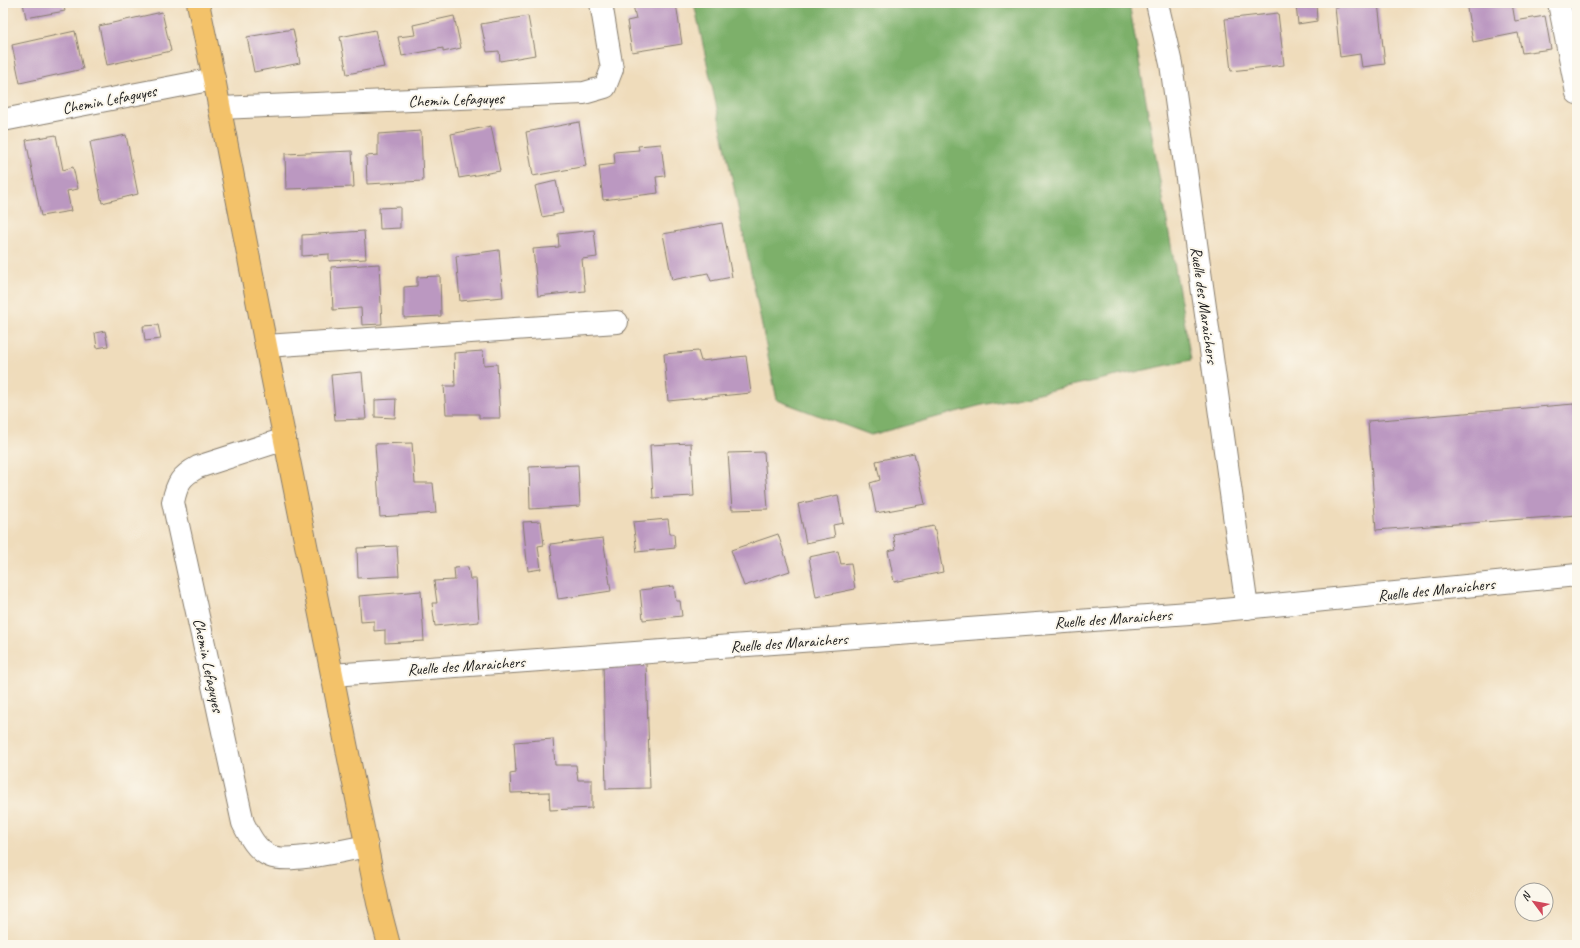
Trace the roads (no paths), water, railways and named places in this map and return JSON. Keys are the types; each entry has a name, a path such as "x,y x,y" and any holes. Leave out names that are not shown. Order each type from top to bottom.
{"main road":[{"path":"198,3 378,903 389,945"}],"street":[{"name":"Chemin Lefaguyes","path":"220,108 584,93 605,87 612,69 601,3"},
{"name":"Ruelle des Maraichers","path":"1157,3 1171,64 1247,608"},
{"path":"1559,3 1577,93"},
{"name":"Chemin Lefaguyes","path":"3,120 214,79"},
{"path":"266,346 616,322"},
{"name":"Chemin Lefaguyes","path":"285,439 198,467 185,474 176,488 173,502 243,823 254,844 270,856 290,859 367,846"},
{"name":"Ruelle des Maraichers","path":"332,675 1247,608 1577,575"}]}
